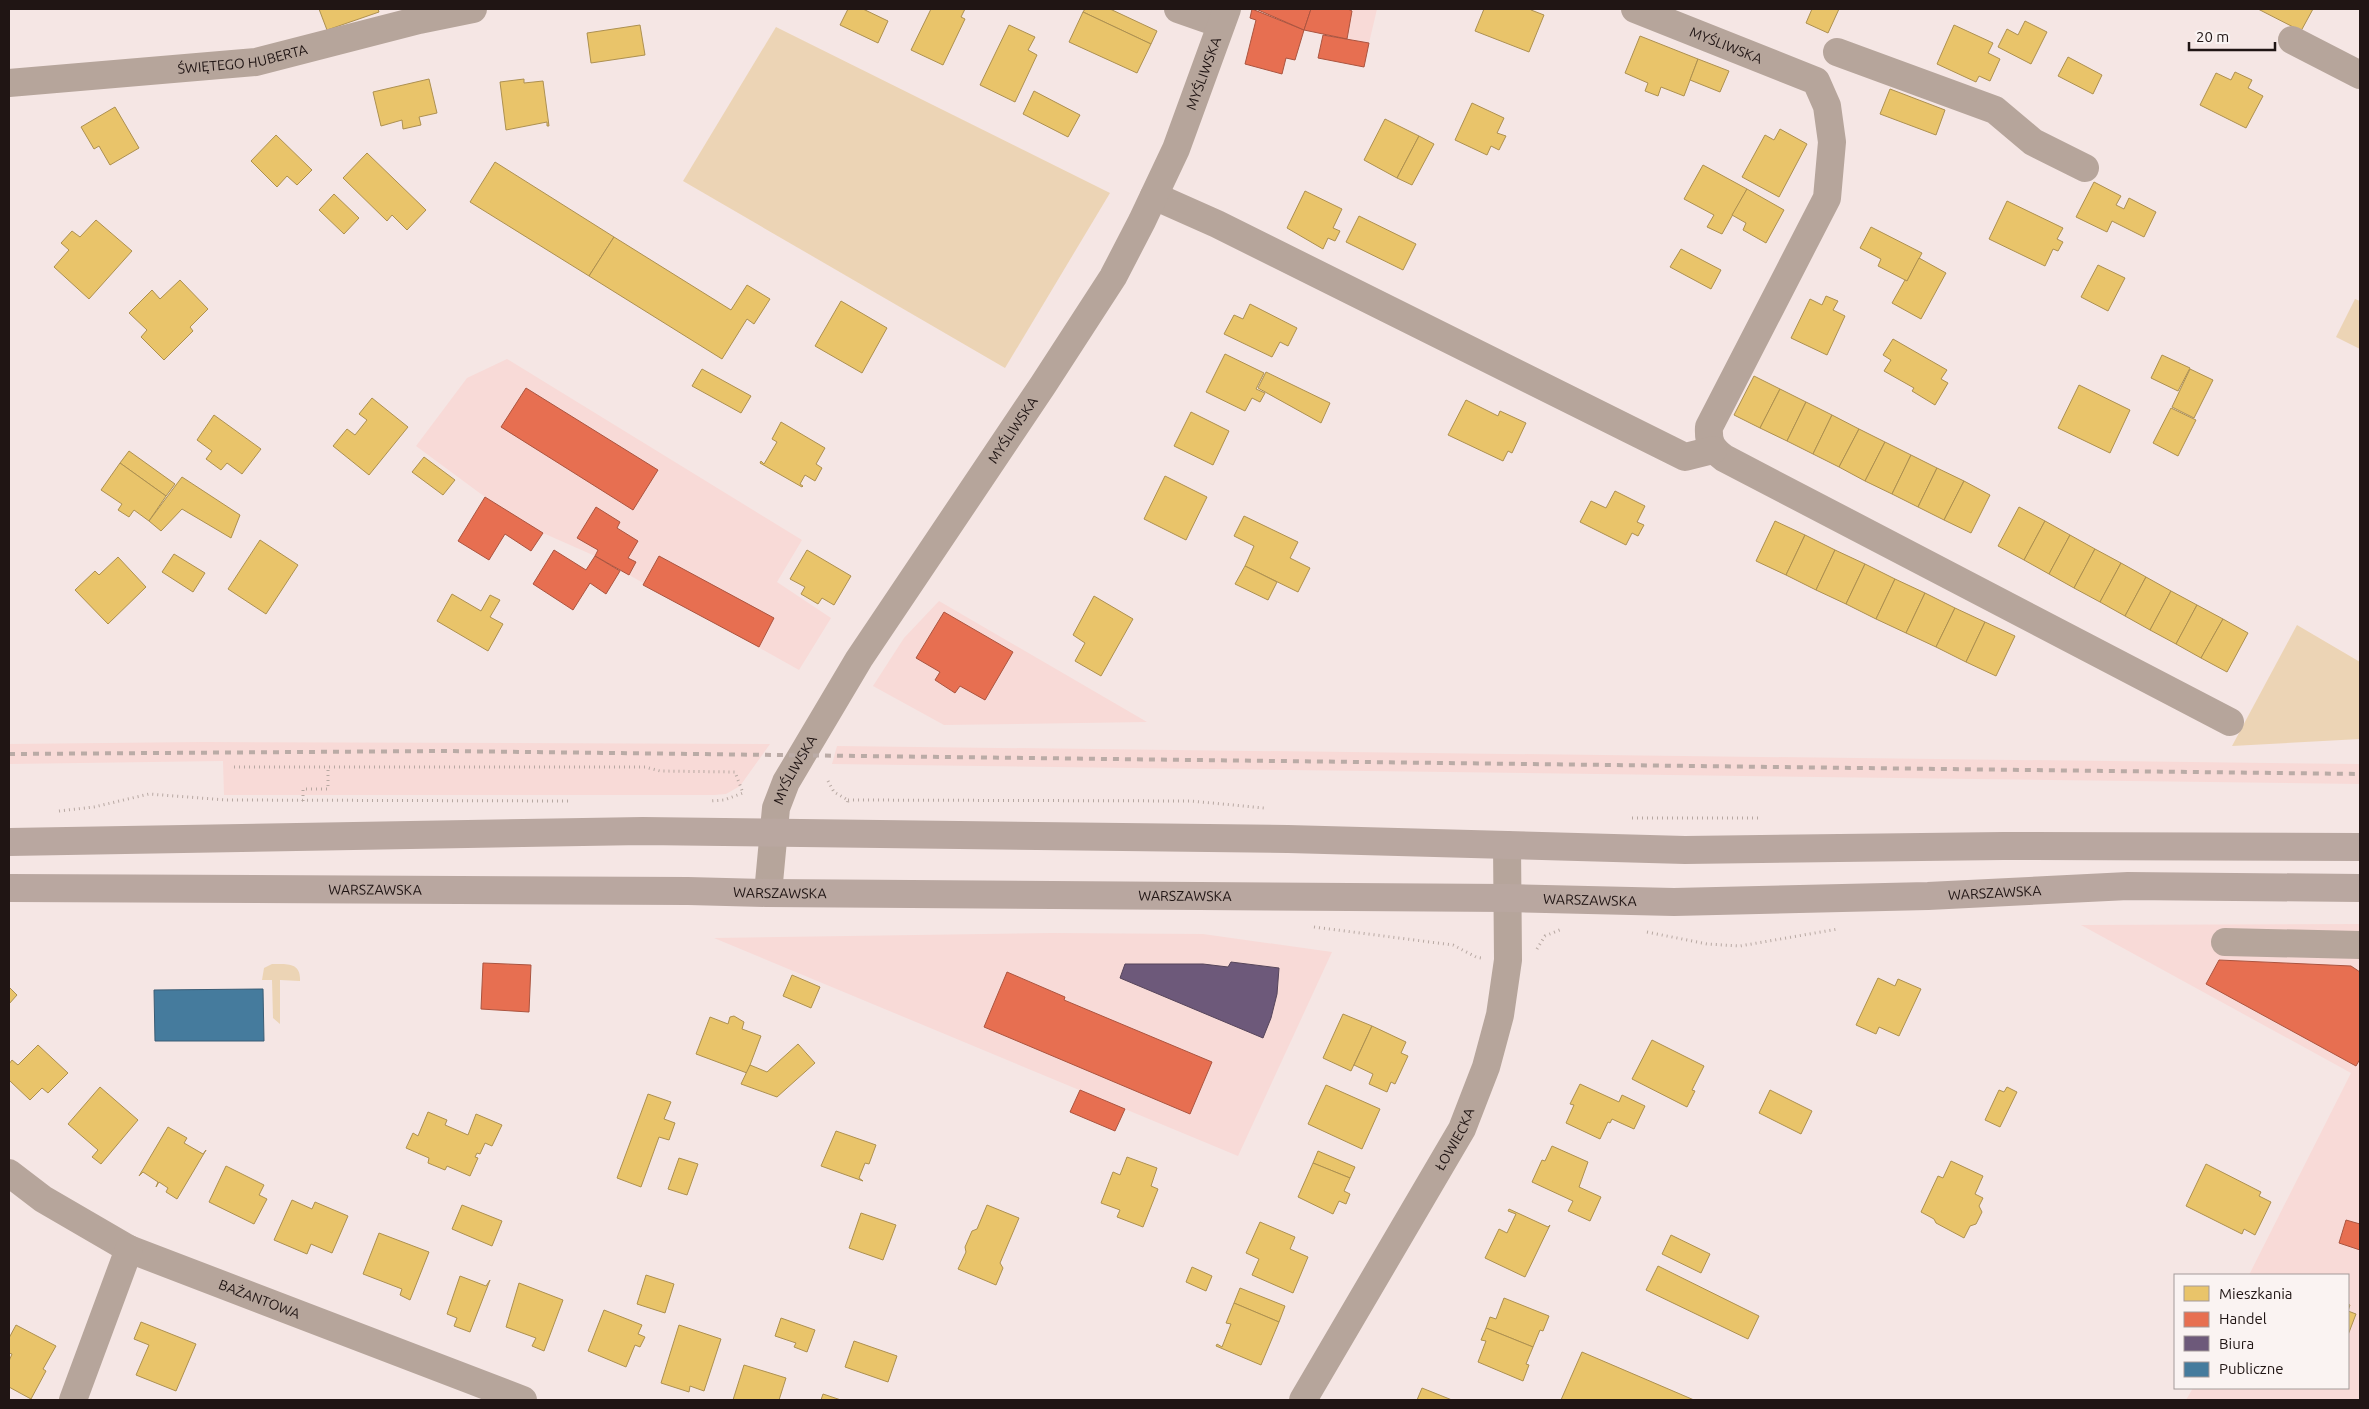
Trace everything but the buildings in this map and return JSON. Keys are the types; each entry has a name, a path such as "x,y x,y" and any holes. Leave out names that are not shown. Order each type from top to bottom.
{"main road":[{"path":"9,842 643,832 969,834 1684,850 2004,846 2360,847"},
{"name":"WARSZAWSKA","path":"9,888 678,890 768,893 1508,898 1674,902 1918,896 2128,886 2360,888"}],"street":[{"name":"ŚWIĘTEGO HUBERTA","path":"9,83 256,62 412,14 473,9"},
{"path":"1178,9 1224,17"},
{"name":"MYŚLIWSKA","path":"1635,9 1816,81 1827,106 1832,142 1827,198 1709,427 1708,438 1713,450"},
{"name":"MYŚLIWSKA","path":"768,893 772,834 776,808 786,782 859,659 1072,342 1113,277 1176,149 1224,17"},
{"path":"2292,40 2360,75"},
{"path":"1837,52 1995,110 2034,142 2084,168"},
{"path":"1154,196 1217,224 1685,456 1713,450 1724,458 2230,722"},
{"name":"ŁOWIECKA","path":"1303,1400 1317,1374 1360,1307 1389,1253 1462,1129 1486,1067 1500,1015 1508,960 1507,846"},
{"path":"2225,942 2360,945"},
{"name":"BAŻANTOWA","path":"9,1173 44,1199 129,1249 523,1400"},
{"path":"73,1400 129,1249"}],"path":[{"path":"303,801 303,790 328,789 328,766"},
{"path":"234,767 645,767 660,771 735,772 743,793 724,800 705,802"},
{"path":"54,811 94,807 149,794 226,800 576,802"},
{"path":"848,800 1191,801 1272,810"},
{"path":"1626,818 1770,818"},
{"path":"1645,931 1706,944 1740,946 1840,928"},
{"path":"1536,951 1546,936 1563,929"}],"shaded area":[{"path":"1256,9 1377,9 1369,43 1304,30"},
{"path":"776,27 1110,193 1005,368 683,181"},
{"path":"2355,299 2360,301 2360,349 2336,337"},
{"path":"507,359 802,540 777,582 831,618 799,670 595,556 543,533 485,497 416,446 467,378"},
{"path":"939,601 1147,722 944,725 873,686 904,638"},
{"path":"2297,625 2360,662 2360,739 2232,746"},
{"path":"202,742 770,744 740,786 726,794 714,795 224,795 223,761 9,764 9,744"},
{"path":"837,746 2360,764 2360,784 832,764"},
{"path":"2360,924 2360,1400 2186,1400 2192,1389 2349,1389 2349,1274 2250,1274 2351,1073 2081,925"},
{"path":"1052,933 1203,934 1332,952 1238,1156 714,938"},
{"path":"272,964 292,965 296,967 300,975 300,981 280,980 280,1024 273,1018 272,980 262,980 264,968"}],"railway":[{"path":"9,754 445,751 2360,774"}]}
